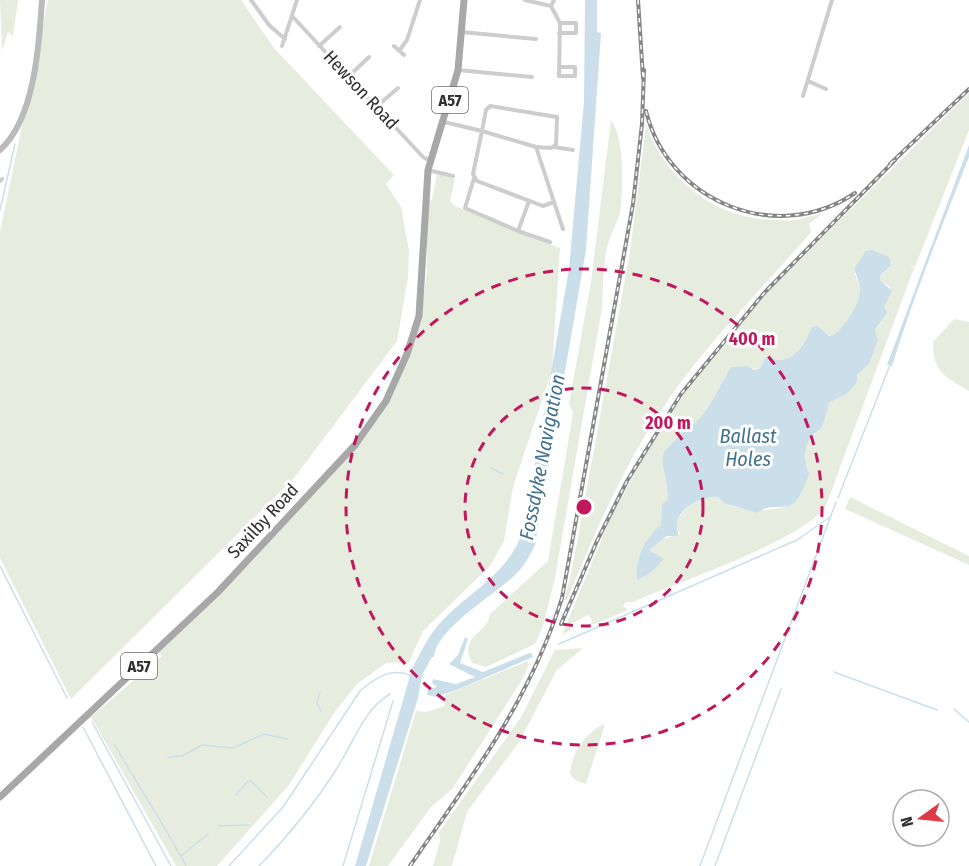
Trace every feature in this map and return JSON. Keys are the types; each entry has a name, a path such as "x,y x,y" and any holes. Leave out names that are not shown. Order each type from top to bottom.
{"main road":[{"name":"A57","path":"429,170 458,70 464,0"},
{"name":"Saxilby Road","path":"0,797 203,608 366,431 392,388 416,328 422,301 425,198 429,170"}],"street":[{"path":"0,150 15,135 20,125 37,58 42,0"},
{"path":"251,0 281,39 285,39"},
{"path":"282,46 297,0"},
{"path":"399,51 411,31 420,0"},
{"path":"525,0 551,6 560,22 560,33 559,67 559,76 575,76 575,67 559,67"},
{"path":"551,6 554,0"},
{"path":"804,96 832,0"},
{"name":"Hewson Road","path":"292,16 423,157 430,161"},
{"path":"560,22 576,23 576,33 560,33"},
{"path":"319,46 340,27"},
{"path":"460,32 536,39"},
{"path":"394,46 404,56"},
{"path":"348,76 369,57"},
{"path":"458,70 532,77"},
{"path":"808,81 826,89"},
{"path":"376,107 398,88"},
{"path":"550,242 466,210 465,205 474,178 486,110 490,106 557,117 554,147"},
{"path":"444,122 536,147 573,150"},
{"path":"536,147 563,229"},
{"path":"429,170 453,176"},
{"path":"474,178 543,206 554,202"},
{"path":"518,231 530,201"}],"shaded area":[{"path":"0,0 18,0 13,36 8,32 2,51"},
{"path":"48,0 241,0 274,48 394,175 386,184 401,207 409,251 408,278 397,341 294,478 71,699 0,558 0,232"},
{"path":"969,93 969,130 915,267 909,265 914,268 825,508 810,522 763,548 633,602 626,602 623,606 628,610 595,624 591,624 592,620 588,615 570,625 571,630 562,635 610,519 639,465 683,395 739,324 778,281","holes":["891,267 880,276 880,280 890,287 884,307 887,313 875,331 869,364 858,374 844,394 829,403 819,430 806,443 804,458 807,480 792,505 754,510 734,507 718,497 699,500 687,508 678,519 676,525 680,534 659,540 648,550 655,553 645,577 637,579 639,556 650,536 662,525 663,505 667,501 669,482 663,454 674,441 700,419 726,374 760,368 767,360 788,358 818,326 831,336 836,334 849,318 860,293 855,273"]},
{"path":"611,121 616,128 621,151 620,212 607,247 602,308 554,583 543,626 535,644 486,667 472,663 468,646 484,627 490,614 548,561 573,413 569,404 591,282"},
{"path":"646,125 666,163 680,180 696,194 714,205 755,218 777,220 796,220 823,213 809,224 811,232 714,340 678,385 621,478 567,600 564,601 572,570 630,252"},
{"path":"437,174 455,179 450,201 455,206 560,248 552,370 513,487 504,541 490,566 423,631 409,662 386,663 357,684 334,713 289,785 217,866 176,866 91,717 162,656 158,651 375,422 420,320 427,272 427,201 432,200"},
{"path":"954,319 969,322 969,391 942,373 935,361 933,342"},
{"path":"850,497 969,556 969,565 845,509"},
{"path":"583,648 557,670 519,742 467,812 452,866 433,866 440,841 439,832 520,719 555,650"},
{"path":"528,661 529,665 523,678 453,788 431,807 388,866 369,866 416,711 426,712 445,706 445,695"},
{"path":"605,724 586,784 575,780 570,774 577,751 592,732"}],"water":[{"name":"Fossdyke Navigation","path":"585,0 597,0 597,32 601,33 586,250 535,545 517,573 456,623 437,646 434,657 422,675 418,698 366,866 355,866 412,669 439,624 488,580 509,557 524,527 569,269 584,101"},
{"path":"969,145 969,157 919,287 892,366 887,365"},
{"name":"Ballast Holes","path":"872,250 889,257 891,264 880,276 880,280 892,291 884,307 887,313 875,330 878,340 869,364 857,375 857,382 846,394 829,403 822,428 811,437 808,443 805,461 809,474 798,498 792,505 768,508 757,513 724,503 718,497 706,498 693,503 679,517 678,536 667,536 649,550 664,559 648,574 637,580 639,556 645,542 661,525 662,504 667,501 662,459 664,452 701,417 731,367 747,366 754,370 760,368 766,357 779,360 791,357 807,338 812,327 818,326 830,336 840,330 850,317 859,295 860,287 855,267 866,251"},
{"path":"465,637 468,639 460,663 483,672 527,654 531,653 533,657 459,689 436,697 427,695 428,689 437,687 432,683 433,679 456,684 475,677 449,664 458,655"}],"waterway":[{"path":"0,210 15,144"},
{"path":"838,498 890,365"},
{"path":"491,468 503,474"},
{"path":"700,866 836,502"},
{"path":"559,644 797,540 830,517"},
{"path":"0,566 67,698"},
{"path":"834,672 937,710"},
{"path":"229,866 283,807 360,691 384,675 405,673 412,676"},
{"path":"715,866 781,689"},
{"path":"320,692 317,703 321,711"},
{"path":"259,866 320,794 366,718 390,694"},
{"path":"343,866 393,701"},
{"path":"954,709 969,722"},
{"path":"92,722 171,866"},
{"path":"83,727 156,866"},
{"path":"168,757 182,756 202,745 233,748 264,734 287,739"},
{"path":"115,745 186,866"},
{"path":"236,795 247,782 251,781 267,797"},
{"path":"218,826 249,825"},
{"path":"181,856 208,834"}],"railway":[{"path":"638,0 643,78"},
{"path":"410,866 476,770 515,705 533,672 562,598 633,204 642,124 644,70"},
{"path":"890,164 969,89"},
{"path":"646,111 658,143 677,170 701,191 730,206 760,214 793,215 825,208 855,193"},
{"path":"561,624 597,541 627,481 681,394 765,292 895,160"}]}
